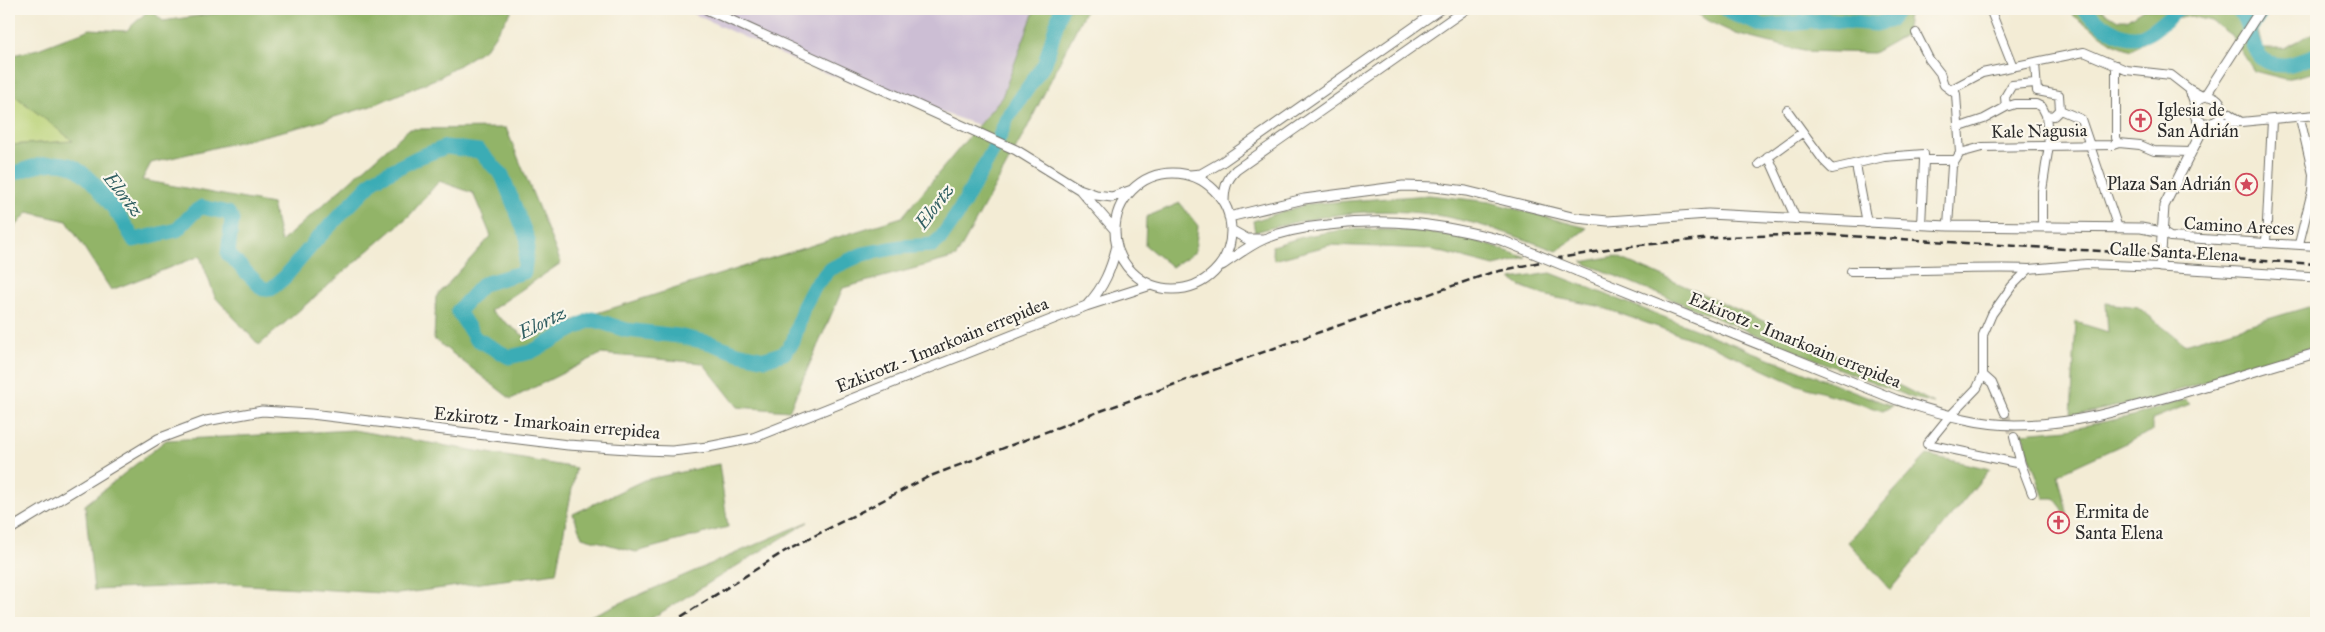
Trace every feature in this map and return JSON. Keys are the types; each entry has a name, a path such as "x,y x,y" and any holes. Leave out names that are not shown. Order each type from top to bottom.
{"street":[{"path":"706,9 1016,150 1079,189 1096,196 1112,197 1132,190"},
{"path":"1186,175 1201,181 1214,190 1224,203 1231,230 1228,250 1218,268 1205,280 1188,288 1169,289 1152,285 1136,276 1124,262 1117,246 1115,230 1117,216 1123,202 1132,190 1144,181 1158,176 1172,173 1186,175 1201,174 1222,162 1440,9"},
{"path":"1224,203 1224,190 1227,181 1236,170 1466,9"},
{"path":"1990,9 2013,67"},
{"path":"2195,106 2219,76 2259,11"},
{"path":"1916,33 1929,59 1940,73 1944,86 1952,89 1956,94 1960,127 1960,153 1952,166 1948,226"},
{"path":"1952,89 1982,73 2084,52 2126,70 2171,75 2189,89 2204,97 2217,100"},
{"path":"2035,63 2037,91 2059,95 2060,110 2054,116 2046,115"},
{"path":"2116,65 2114,78 2116,138 2119,143"},
{"path":"2219,76 2217,100 2222,109 2241,122"},
{"path":"2006,107 2005,98 2012,85 2035,82"},
{"path":"2189,89 2195,106 2196,117 2192,148"},
{"path":"1960,127 1984,119 2015,104 2036,104 2042,108 2046,115 2049,145 2042,191 2042,227"},
{"path":"2160,267 2163,212 2167,198 2192,148 2210,123 2220,117 2222,109"},
{"path":"1787,110 1824,161 1832,169 1884,157 1924,154 1921,225"},
{"path":"2060,110 2081,119 2118,228"},
{"path":"2196,117 2210,123 2300,118 2316,115"},
{"path":"2299,244 2312,191 2313,174 2300,118"},
{"path":"2266,242 2272,120"},
{"path":"1759,164 1803,132"},
{"name":"Kale Nagusia","path":"1960,153 1982,147 2089,146 2119,143 2140,145 2154,152 2192,148"},
{"path":"1768,156 1796,218"},
{"path":"1924,160 1955,160"},
{"path":"1856,164 1867,223"},
{"path":"1229,217 1304,199 1403,186 1435,187 1466,192 1576,218 1608,220 1685,214 1948,226 2140,228 2162,232"},
{"path":"1079,189 1115,230"},
{"name":"Ezkirotz - Imarkoain errepidea","path":"1231,230 1247,239 1265,238 1315,226 1369,221 1408,221 1442,226 1501,240 1888,396 1949,417 1983,423 2014,426 2061,423 2114,413 2316,353"},
{"name":"Camino Areces","path":"2162,232 2170,237 2316,246"},
{"name":"Ezkirotz - Imarkoain errepidea","path":"1218,268 1265,238"},
{"name":"Ezkirotz - Imarkoain errepidea","path":"1086,306 1100,291 1110,272 1117,246"},
{"name":"Calle Santa Elena","path":"1851,271 1914,272 1974,267 2029,269 2087,264 2316,277"},
{"path":"2021,464 1928,444 1949,417 1977,388 1983,375 1983,335 1992,314 2012,286 2029,269"},
{"name":"Ezkirotz - Imarkoain errepidea","path":"9,530 158,439 231,414 262,411 311,414 568,445 672,451 708,447 753,438 1086,306 1152,285"},
{"path":"1983,375 1992,384 2006,413"},
{"path":"2014,437 2021,464 2032,493"}],"shaded area":[{"path":"683,9 1035,9 1002,97 978,125 811,68"}],"green space":[{"path":"150,9 163,21 246,9 513,9 486,48 440,77 371,106 308,125 151,163 142,180 272,204 281,242 409,129 506,128 561,263 490,311 524,336 902,217 1002,97 1035,9 1086,9 1026,130 956,257 843,288 789,411 738,407 703,363 601,354 511,399 434,339 436,297 491,236 473,193 439,181 410,215 259,345 215,297 200,256 111,290 67,221 28,212 9,234 9,145 73,141 9,91 9,56 38,49 90,29 126,31"},
{"path":"1690,9 1784,9 1793,11 1810,9 1909,9 1905,35 1873,53 1803,51 1736,34 1708,21"},
{"path":"2064,9 2100,9 2118,20 2127,20 2144,9 2253,9 2262,48 2284,48 2316,32 2316,72 2286,79 2254,71 2231,35 2211,21 2191,16 2176,19 2157,35 2131,50 2113,43"},
{"path":"9,91 74,141 9,145"},
{"path":"1429,195 1490,202 1587,228 1557,251 1478,224 1429,214 1385,211 1341,214 1255,232 1253,221 1308,204"},
{"path":"1180,203 1198,226 1195,252 1172,267 1145,245 1146,217"},
{"path":"1348,229 1425,231 1474,240 1527,258 1494,266 1429,249 1330,245 1274,260 1272,246 1306,236"},
{"path":"1615,256 1776,327 1934,403 1913,398 1834,367 1582,262"},
{"path":"1551,273 1892,406 1883,411 1795,384 1712,346 1598,306 1547,296 1520,286 1511,279"},
{"path":"2316,298 2316,346 2152,399 2071,416 2076,322 2108,332 2106,303 2138,307 2184,344 2315,305"},
{"path":"2185,399 2190,404 2152,419 2152,431 2058,474 2071,529 2070,532 2062,508 2054,498 2044,498 2022,433 2068,429 2133,416"},
{"path":"353,430 576,468 556,573 398,594 232,584 94,590 85,505 166,440"},
{"path":"1927,455 1990,469 1890,590 1848,542"},
{"path":"719,464 728,527 636,552 582,537 573,514 644,480"},
{"path":"808,522 644,623 574,623"}],"waterway":[{"name":"Elortz","path":"9,175 46,164 62,163 69,165 87,177 97,187 134,240 177,230 194,212 202,207 228,213 232,219 228,254 263,289 271,289 285,277 317,239 375,179 419,157 446,147 479,151 502,175 528,240 524,272 483,284 458,311 475,338 509,357 531,352 592,319 626,330 678,336 710,343 738,353 765,359 784,353 793,342 803,308 814,287 830,269 863,254 900,247 933,245 941,238 957,215 997,143 1007,118 1045,63 1061,9"},
{"name":"Elortz","path":"1726,9 1730,13 1764,26 1830,20 1876,24 1889,21 1899,9"},
{"name":"Elortz","path":"2083,9 2110,29 2126,36 2134,37 2151,31 2179,9"},
{"name":"Elortz","path":"2238,9 2244,17 2258,53 2264,60 2273,64 2286,65 2316,56"},
{"path":"2251,38 2269,12"}],"tunnel":[{"path":"2005,413 2014,437"}],"railway":[{"path":"671,623 785,551 928,477 1098,412 1490,273 1559,258 1631,246 1724,237 1816,234 2316,264"}],"place":[{"name":"Iglesia de San Adrián","path":"2141,120"},
{"name":"Plaza San Adrián","path":"2247,184"},
{"name":"Ermita de Santa Elena","path":"2059,522"}]}
